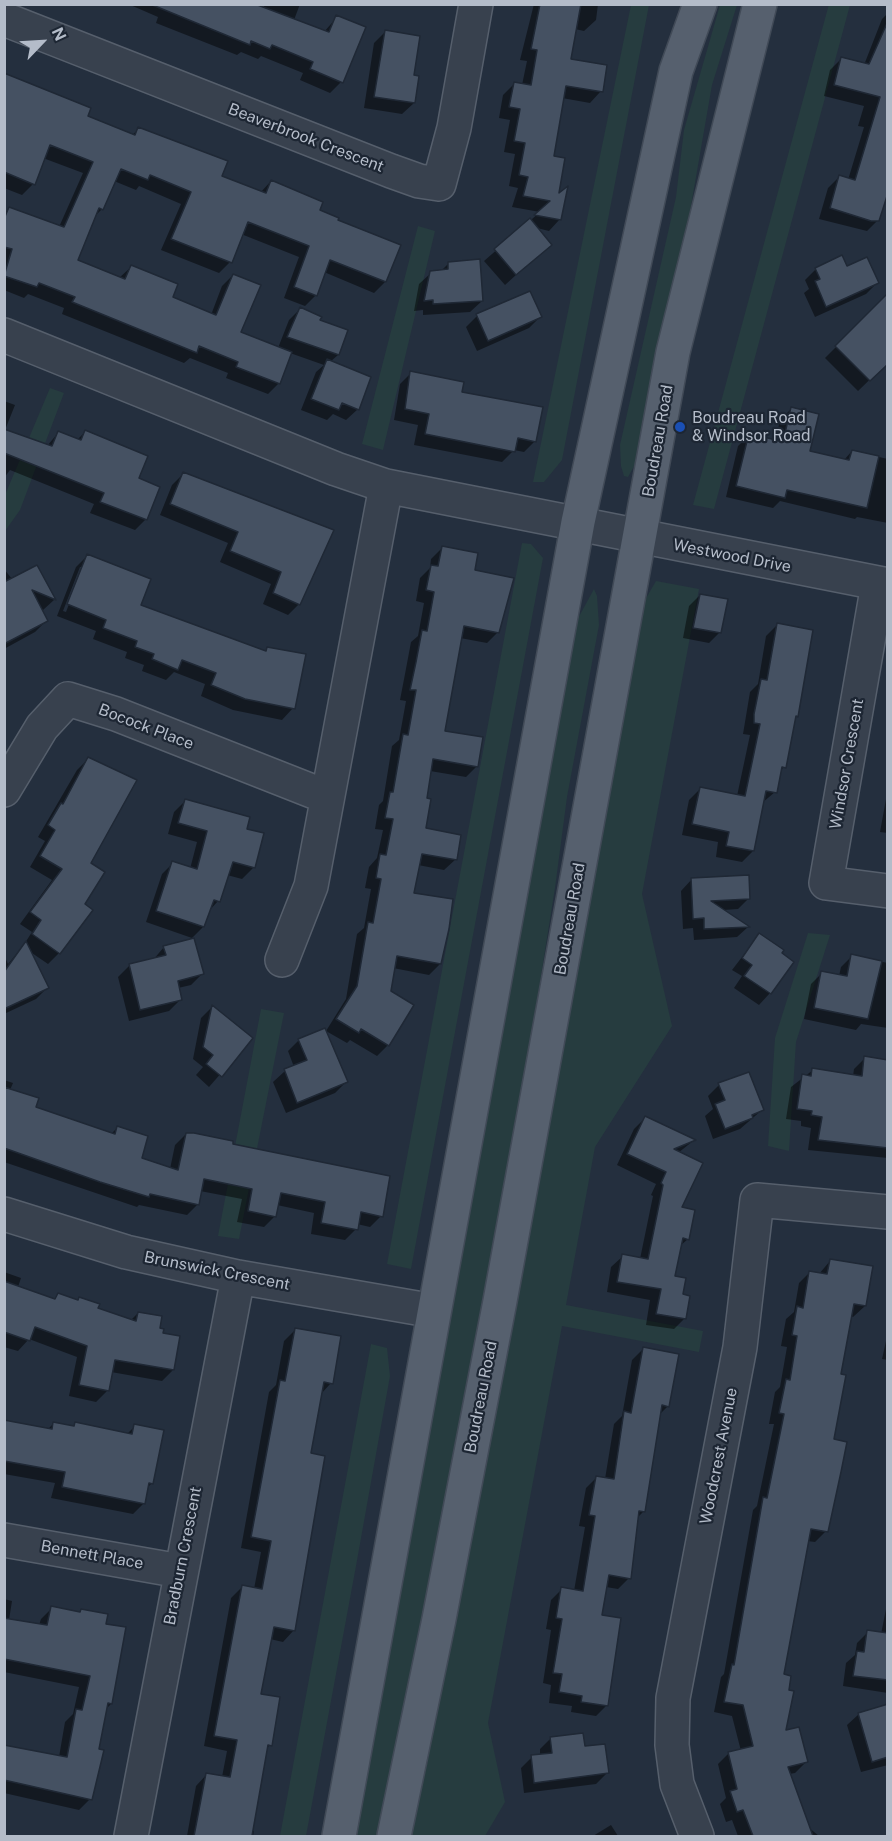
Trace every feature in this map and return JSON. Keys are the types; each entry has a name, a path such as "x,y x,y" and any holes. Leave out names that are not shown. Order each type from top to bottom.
{"main road":[{"path":"339,1836 578,522 676,71 700,4"},
{"name":"Boudreau Road","path":"394,1836 444,1596 641,537 673,352 760,4"}],"street":[{"name":"Beaverbrook Crescent","path":"4,19 391,171 419,181 440,184 454,128 476,4"},
{"path":"4,335 336,469 386,486 578,522"},
{"path":"282,960 311,886 386,486"},
{"name":"Westwood Drive","path":"578,522 641,537 883,584"},
{"name":"Windsor Crescent","path":"883,584 826,883 888,891"},
{"name":"Bocock Place","path":"4,790 42,727 68,699 117,714 327,797"},
{"name":"Woodcrest Avenue","path":"697,1836 677,1784 672,1745 673,1698 740,1347 758,1200 888,1212"},
{"name":"Brunswick Crescent","path":"4,1214 126,1252 238,1276 434,1311"},
{"name":"Bradburn Crescent","path":"131,1836 238,1276"},
{"name":"Bennett Place","path":"4,1540 180,1570"}],"green space":[{"path":"829,4 850,5 714,509 693,505"},
{"path":"631,5 649,5 562,460 544,482 533,482"},
{"path":"720,5 737,5 712,85 688,223 641,454 628,477 624,476 621,466 620,445 676,197 684,130"},
{"path":"418,226 435,231 383,450 362,444"},
{"path":"50,388 64,393 20,510 5,531 5,495"},
{"path":"522,543 531,544 543,558 411,1269 387,1264"},
{"path":"656,581 699,589 642,894 672,1026 595,1147 566,1305 703,1331 699,1352 562,1326 488,1723 505,1802 485,1836 410,1836 427,1764 637,639 645,600"},
{"path":"594,589 597,596 599,625 567,797 522,1095 422,1638 381,1836 350,1836 576,622"},
{"path":"808,933 830,935 796,1042 789,1151 768,1146 775,1038"},
{"path":"261,1009 284,1013 239,1239 218,1236"},
{"path":"371,1344 387,1348 390,1376 356,1566 306,1836 280,1836"}],"building":[{"path":"150,4 255,4 329,32 336,15 366,27 343,83 310,69 313,62 272,45 270,49 251,41 250,45"},
{"path":"540,4 581,4 571,59 607,65 603,92 566,86 554,156 565,158 559,193 568,186 561,220 534,215 550,201 523,196 528,177 519,175 525,143 514,141 520,109 509,107 514,82 531,85 537,50 531,49"},
{"path":"888,21 888,193 879,221 871,221 830,208 839,175 855,180 880,97 834,85 841,57 869,64"},
{"path":"385,30 420,36 414,75 419,76 415,103 374,97"},
{"path":"4,73 91,108 88,116 135,135 138,127 228,161 222,176 266,193 271,180 323,202 320,210 339,218 338,220 401,245 386,282 330,260 317,296 294,287 309,246 248,222 232,263 171,239 191,192 150,175 148,180 121,169 103,210 99,208 78,260 125,279 131,265 178,284 173,297 216,315 233,274 261,285 241,332 292,352 280,384 236,367 238,362 199,346 197,353 72,302 75,297 39,283 37,287 4,276 12,249 4,247 4,219 9,207 64,227 93,162 50,145 35,185 4,172"},
{"path":"530,218 552,245 516,275 494,249"},
{"path":"842,255 847,266 867,257 879,283 826,307 815,281 820,279 815,268"},
{"path":"480,259 483,301 433,304 433,300 424,301 430,271 448,269 448,262"},
{"path":"530,291 542,317 488,341 476,314"},
{"path":"888,293 888,364 870,381 835,346"},
{"path":"300,307 322,317 320,320 348,330 339,355 287,337"},
{"path":"327,359 371,377 359,410 342,403 339,410 311,399"},
{"path":"410,371 464,382 462,392 543,407 536,442 518,438 515,452 425,434 429,414 405,409"},
{"path":"791,407 819,414 810,451 849,460 852,450 879,456 867,508 787,490 785,498 736,486 749,433 783,442"},
{"path":"4,429 52,446 58,431 81,440 85,430 148,456 139,478 160,487 147,520 100,502 104,493 4,453"},
{"path":"183,472 334,530 300,605 273,593 281,572 230,551 238,532 170,504"},
{"path":"442,546 478,553 475,570 514,578 499,633 464,626 445,731 483,737 478,767 433,759 427,798 431,799 426,828 461,835 457,860 422,854 414,893 453,899 449,929 441,964 397,956 391,991 414,1005 389,1046 361,1029 359,1033 336,1019 357,986 368,922 373,923 381,879 376,878 380,854 386,855 393,819 385,818 390,792 393,792 403,734 408,735 416,690 410,690 422,630 427,631 434,592 426,590 431,565 438,566"},
{"path":"87,554 151,579 141,605 266,651 267,647 306,654 295,709 245,699 211,685 216,673 182,660 178,670 152,659 154,654 135,647 137,641 103,628 106,620 67,604"},
{"path":"37,565 56,600 32,590 48,621 4,644 4,582"},
{"path":"700,594 728,599 721,633 693,628"},
{"path":"777,623 813,630 798,717 796,716 786,768 782,767 777,793 766,791 754,851 726,846 729,832 692,824 700,787 745,796 760,724 754,723 754,714 761,679 767,680"},
{"path":"88,757 137,780 91,863 105,872 85,904 93,910 60,954 32,934 41,920 30,912 62,869 40,856 55,830 48,825 61,803 63,804"},
{"path":"185,799 250,817 247,829 264,833 255,868 233,862 220,902 214,900 204,927 156,911 172,861 197,869 207,831 178,823"},
{"path":"749,875 750,899 711,901 750,927 704,929 704,918 693,919 691,878"},
{"path":"759,933 784,950 782,953 794,962 771,994 744,976 752,965 742,958"},
{"path":"194,938 204,974 178,981 182,1000 140,1010 129,964 166,955 163,946"},
{"path":"26,941 49,988 4,1009 4,972"},
{"path":"851,954 882,961 868,1019 814,1008 821,971 847,976"},
{"path":"212,1005 253,1038 222,1077 206,1064 213,1055 203,1047"},
{"path":"325,1028 348,1082 297,1103 284,1069 307,1060 298,1039"},
{"path":"864,1056 888,1060 888,1148 818,1140 822,1117 811,1115 812,1111 797,1109 802,1074 811,1076 812,1068 862,1076"},
{"path":"749,1072 764,1110 752,1115 753,1118 725,1129 715,1104 725,1100 718,1083"},
{"path":"4,1087 39,1098 36,1107 115,1134 117,1126 148,1136 142,1158 178,1170 186,1133 194,1133 233,1141 233,1144 390,1176 383,1217 361,1212 358,1230 321,1223 325,1202 281,1193 276,1217 248,1211 252,1189 204,1179 199,1205 150,1194 149,1197 100,1182 4,1148"},
{"path":"645,1116 696,1140 674,1149 703,1163 682,1207 695,1210 689,1240 683,1238 675,1276 686,1278 683,1294 690,1296 686,1319 656,1314 661,1289 617,1282 622,1254 648,1259 663,1185 661,1183 666,1172 627,1154"},
{"path":"830,1259 873,1266 866,1306 854,1304 841,1374 846,1375 834,1439 847,1442 828,1532 811,1529 784,1674 791,1676 789,1690 794,1691 786,1730 799,1727 808,1762 788,1767 813,1836 753,1836 743,1810 737,1812 730,1791 737,1789 728,1752 753,1746 743,1705 724,1702 732,1664 734,1665 763,1497 767,1498 784,1414 779,1413 786,1379 790,1380 797,1336 792,1335 797,1306 803,1308 809,1271 827,1274"},
{"path":"4,1281 55,1299 58,1293 78,1300 79,1297 100,1304 98,1308 136,1321 138,1312 162,1316 160,1328 164,1329 163,1333 180,1336 174,1370 115,1360 109,1391 79,1385 87,1346 35,1327 30,1341 4,1332"},
{"path":"295,1328 341,1336 333,1384 324,1382 311,1453 325,1456 295,1631 274,1627 261,1694 280,1697 272,1746 268,1745 252,1836 194,1836 206,1773 230,1777 237,1740 214,1736 242,1585 262,1589 271,1541 251,1537 280,1380 285,1381"},
{"path":"643,1347 679,1354 669,1407 662,1405 645,1512 639,1511 631,1579 609,1575 602,1615 621,1618 608,1706 581,1702 582,1696 559,1692 562,1674 553,1673 562,1619 556,1618 561,1587 583,1591 595,1516 589,1515 596,1476 614,1479 624,1411 631,1413"},
{"path":"4,1420 52,1429 53,1422 74,1426 75,1422 132,1434 134,1424 164,1430 153,1484 149,1483 145,1504 62,1487 65,1472 4,1461"},
{"path":"51,1606 80,1612 81,1609 108,1614 106,1624 126,1627 112,1704 108,1703 99,1749 104,1750 92,1800 4,1780 4,1745 67,1757 76,1709 82,1710 90,1676 4,1659 4,1618 47,1625"},
{"path":"867,1630 888,1633 888,1680 853,1676 857,1651 864,1652"},
{"path":"888,1704 888,1757 872,1762 858,1713"},
{"path":"583,1733 585,1746 605,1744 609,1773 534,1783 531,1755 552,1753 550,1737"}],"place":[{"name":"Boudreau Road & Windsor Road","path":"680,427"}]}
